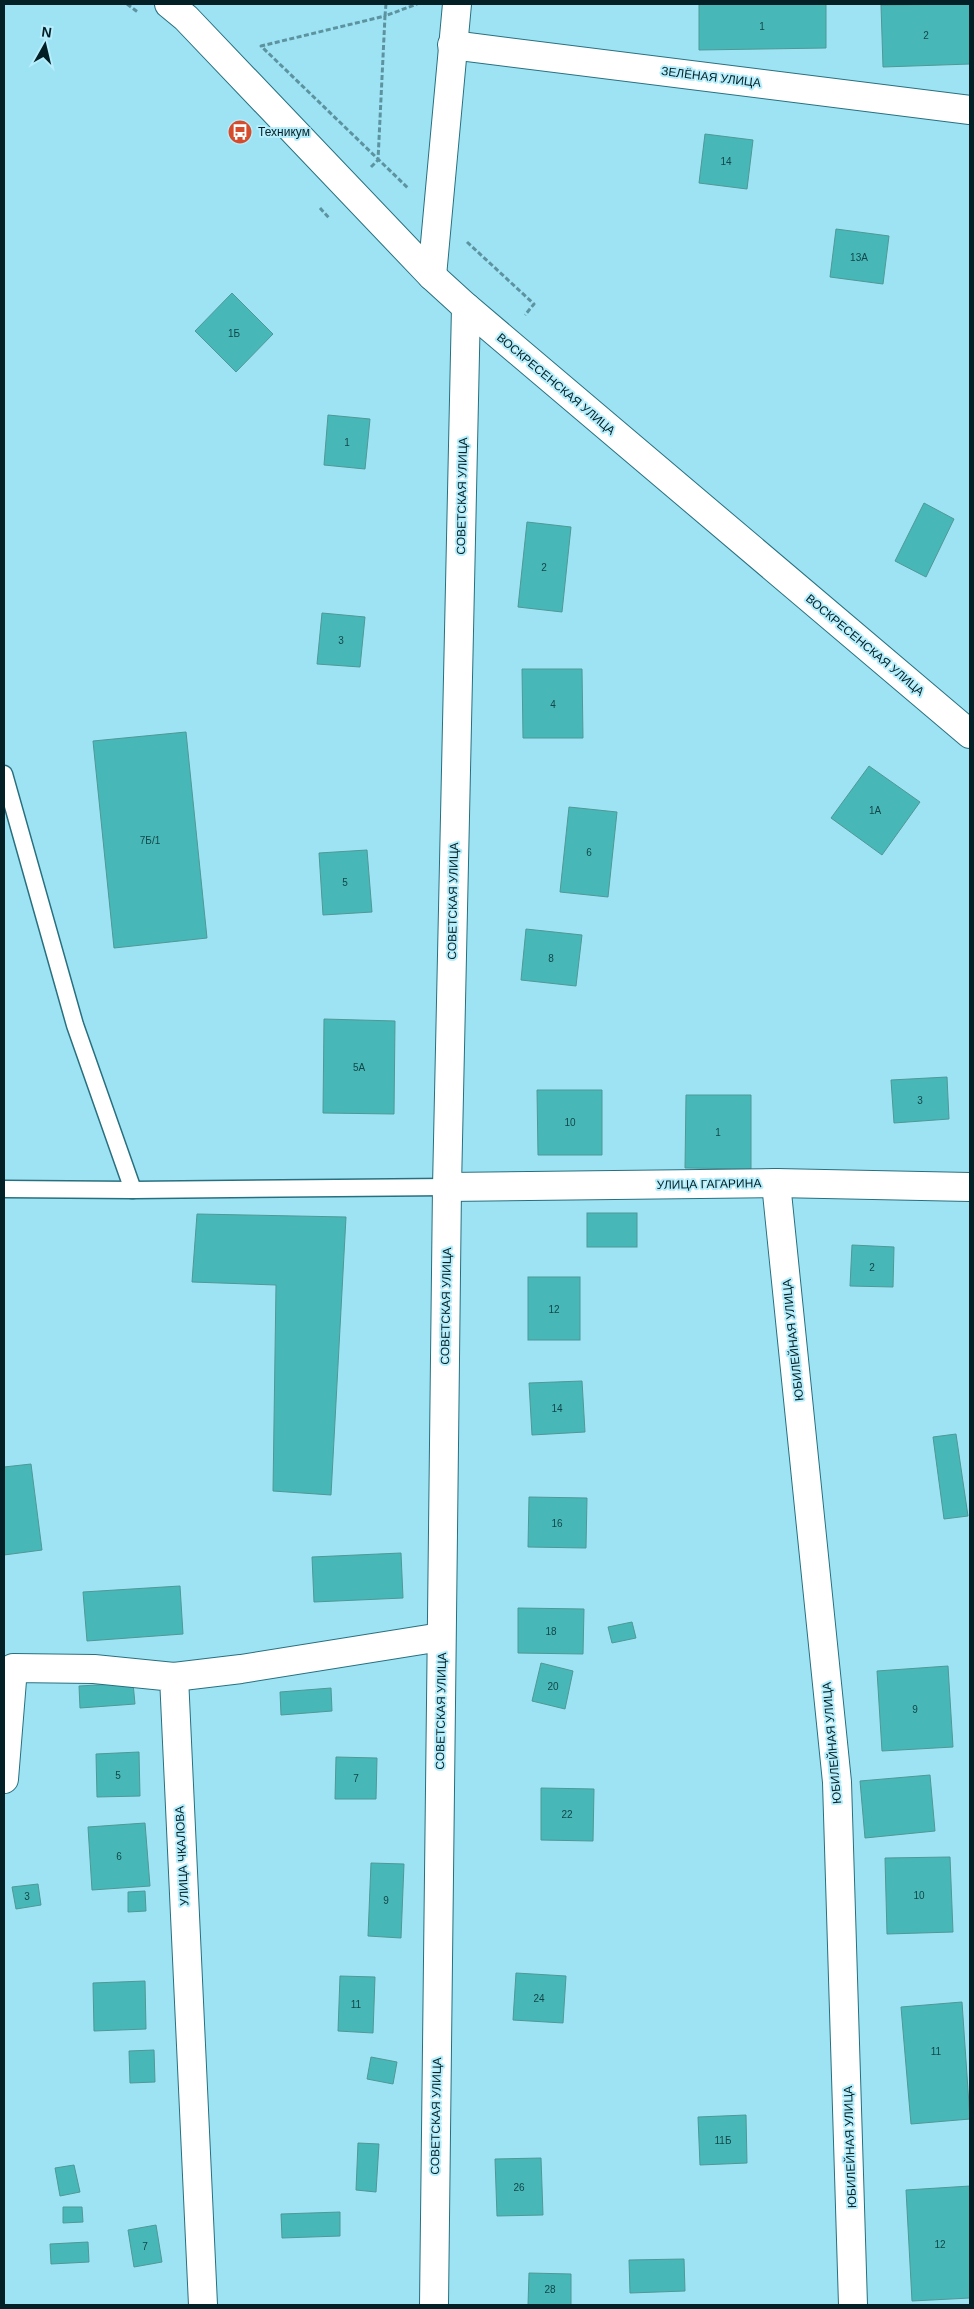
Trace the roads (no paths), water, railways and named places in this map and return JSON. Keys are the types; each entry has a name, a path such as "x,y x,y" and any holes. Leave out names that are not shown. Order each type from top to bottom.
{"street":[{"name":"ВОСКРЕСЕНСКАЯ УЛИЦА","path":"169,4 186,18 432,276 466,307 970,734"},
{"path":"432,276 457,4"},
{"name":"ЗЕЛЁНАЯ УЛИЦА","path":"452,45 970,110"},
{"name":"СОВЕТСКАЯ УЛИЦА","path":"434,2305 447,1187 466,307"},
{"name":"УЛИЦА ГАГАРИНА","path":"447,1187 776,1183 970,1187"},
{"name":"ЮБИЛЕЙНАЯ УЛИЦА","path":"776,1183 837,1782 854,2305"},
{"path":"4,1778 8,1664 94,1669 174,1677 241,1669 442,1637"},
{"name":"УЛИЦА ЧКАЛОВА","path":"174,1677 203,2305"}],"lane":[{"path":"4,774 75,1025 133,1190"},
{"path":"4,1188 133,1190 447,1187"}],"place":[{"name":"Техникум","path":"240,132"}]}
